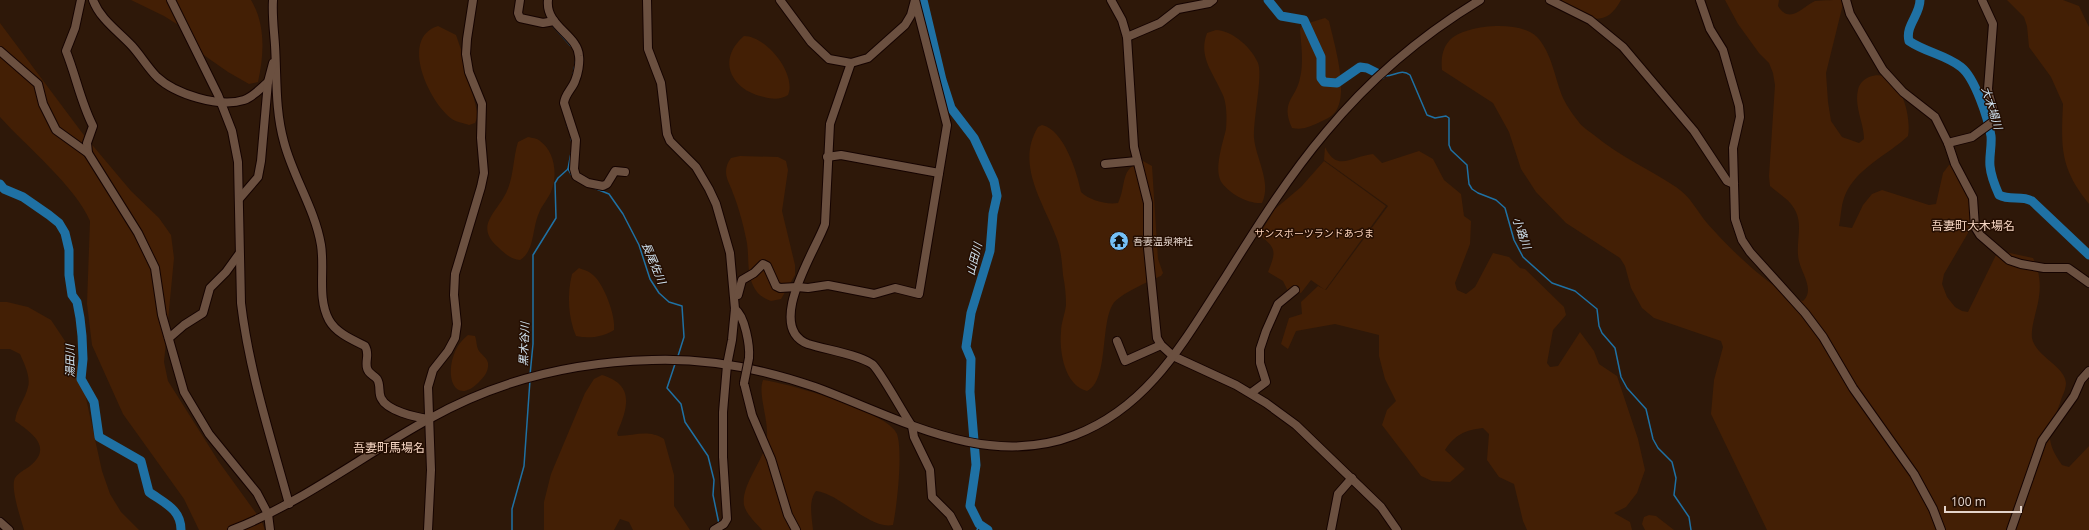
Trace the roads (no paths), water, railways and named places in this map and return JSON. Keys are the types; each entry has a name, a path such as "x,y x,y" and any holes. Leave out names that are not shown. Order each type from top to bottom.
{"street":[{"path":"81,0 75,28 66,51 77,79 85,111 93,126 87,143 88,153"},
{"path":"92,0 97,12 133,47 158,77 176,89 195,97 220,101 243,101 268,82"},
{"path":"171,0 220,101 232,131 238,162 240,198 239,254 241,303 249,354 289,504"},
{"path":"273,0 271,18 275,54 277,101 281,128 292,165 316,225 321,245 326,314 335,328 365,346 368,350 366,368 377,379 381,399 386,404 410,416 428,419"},
{"path":"428,530 431,470 428,387 436,364 452,344 457,331 454,295 455,274 484,173 480,138 482,104 470,72 466,47 473,0"},
{"path":"520,0 518,13 520,18 530,21 552,22"},
{"path":"548,0 552,22 575,44 579,55 576,80 564,103 576,140 574,173 578,178 588,183 603,186 615,172 625,172"},
{"path":"647,0 648,50 659,77 667,134 675,147 696,167 716,204 730,253 735,310 732,340 723,364 723,419 727,519 724,524 714,530"},
{"path":"780,0 811,42 829,58 851,63 859,62 868,58 905,25 911,15 915,0"},
{"path":"735,310 738,304 740,282 763,264 767,266 778,287 797,286 808,288 828,285 878,294 895,288 919,294 940,173 947,119 929,60 915,0"},
{"path":"1111,0 1122,20 1127,37 1134,147 1148,203 1148,248 1156,331 1161,345 1173,356 1251,393 1296,425 1381,507 1397,530"},
{"path":"1127,37 1160,23 1178,9 1209,3 1213,0"},
{"path":"1550,0 1590,20 1623,47 1694,131 1727,181 1734,184"},
{"path":"1700,0 1710,29 1723,50 1739,106 1740,117 1733,148 1735,219 1742,240 1758,262 1805,313 1823,337 1853,388 1914,474 1933,509 1942,530"},
{"path":"1846,0 1850,14 1883,70 1903,92 1935,117 1948,142 1954,164 1973,198 1975,227 1980,235 2004,256 2015,262 2044,268 2068,268 2089,282"},
{"path":"1948,142 1967,139 1989,126 1995,116 1989,98 1988,89 1993,24 1982,0"},
{"path":"232,530 289,504 428,419 458,404 526,377 590,364 657,359 723,364 813,387 912,426 951,439 991,446 1032,446 1073,436 1109,419 1130,404 1150,384 1173,356 1292,177 1326,132 1374,80 1401,56 1477,1"},
{"path":"0,51 38,84 43,104 56,130 88,153 138,232 155,268 162,315 184,392 193,410 209,434 257,494 268,514 270,530"},
{"path":"240,198 258,177 261,161 268,82 275,54"},
{"path":"851,63 830,124 827,157 825,224 819,240 809,254 797,286 789,318 790,325 798,338 806,343 856,358 874,366 912,426 914,437 930,470 932,498 950,515 958,530"},
{"path":"827,157 841,155 940,173"},
{"path":"1105,164 1137,161"},
{"path":"169,338 184,325 203,313 210,288 226,272 239,254"},
{"path":"1251,393 1266,382 1260,363 1260,349 1266,331 1278,304 1295,290"},
{"path":"735,310 741,315 748,342 749,358 744,383 752,415 771,459 788,515 796,530"},
{"path":"1117,340 1125,361 1161,345"},
{"path":"2011,530 2042,441 2074,396 2081,380 2089,370"},
{"path":"1331,530 1338,494 1352,478"},
{"path":"0,522 10,530"}],"waterway":[{"name":"山田川","path":"923,0 942,80 951,108 974,138 994,181 997,196 993,214 990,251 971,313 966,347 971,359 970,392 976,465 970,506 979,524 988,530"},
{"path":"1268,0 1281,16 1304,20 1321,57 1321,78 1324,82 1337,83 1360,67 1367,68 1381,75"},
{"name":"大木場川","path":"1920,0 1918,11 1909,30 1909,41 1955,63 1966,72 1971,80 1984,109 1991,136 1991,170 1993,181 1999,195 2007,198 2024,198 2032,201 2089,255"},
{"path":"552,25 571,46"},
{"path":"573,76 576,59"},
{"name":"小路川","path":"1384,76 1404,72 1410,75 1427,115 1435,118 1446,116 1449,118 1449,145 1451,150 1467,165 1469,184 1472,189 1496,200 1505,208 1514,240 1523,257 1552,283 1575,291 1597,309 1599,326 1602,333 1615,348 1621,377 1627,388 1646,409 1653,439 1658,448 1672,462 1676,478 1674,495 1689,517 1691,530"},
{"path":"561,103 568,128"},
{"path":"571,136 572,144"},
{"path":"568,169 571,153"},
{"name":"黒木谷川","path":"568,169 572,176"},
{"name":"黒木谷川","path":"530,375 533,344 533,255 556,218 555,183 558,178 568,169"},
{"name":"湯田川","path":"0,184 4,189 23,197 49,215 59,223 65,233 69,250 69,275 72,295 77,302 82,336 83,359 81,379 94,402 99,437 141,461 149,492 171,507 178,517 181,530"},
{"name":"長尾佐川","path":"594,188 609,194 623,214 639,245 650,279 659,293 669,302 682,306 684,337 678,356"},
{"name":"長尾佐川","path":"675,364 667,388 681,404 685,422 708,456 714,480 713,495 719,524"},
{"name":"黒木谷川","path":"512,530 512,509 524,466 530,380"},
{"name":"山田川","path":"977,530 979,524"}],"place":[{"name":"吾妻温泉神社","path":"1119,241"}],"district":[{"name":"吾妻町大木場名","path":"1973,226"},
{"name":"吾妻町馬場名","path":"389,448"}],"park label":[{"name":"サンスポーツランドあづま","path":"1314,233"}]}
